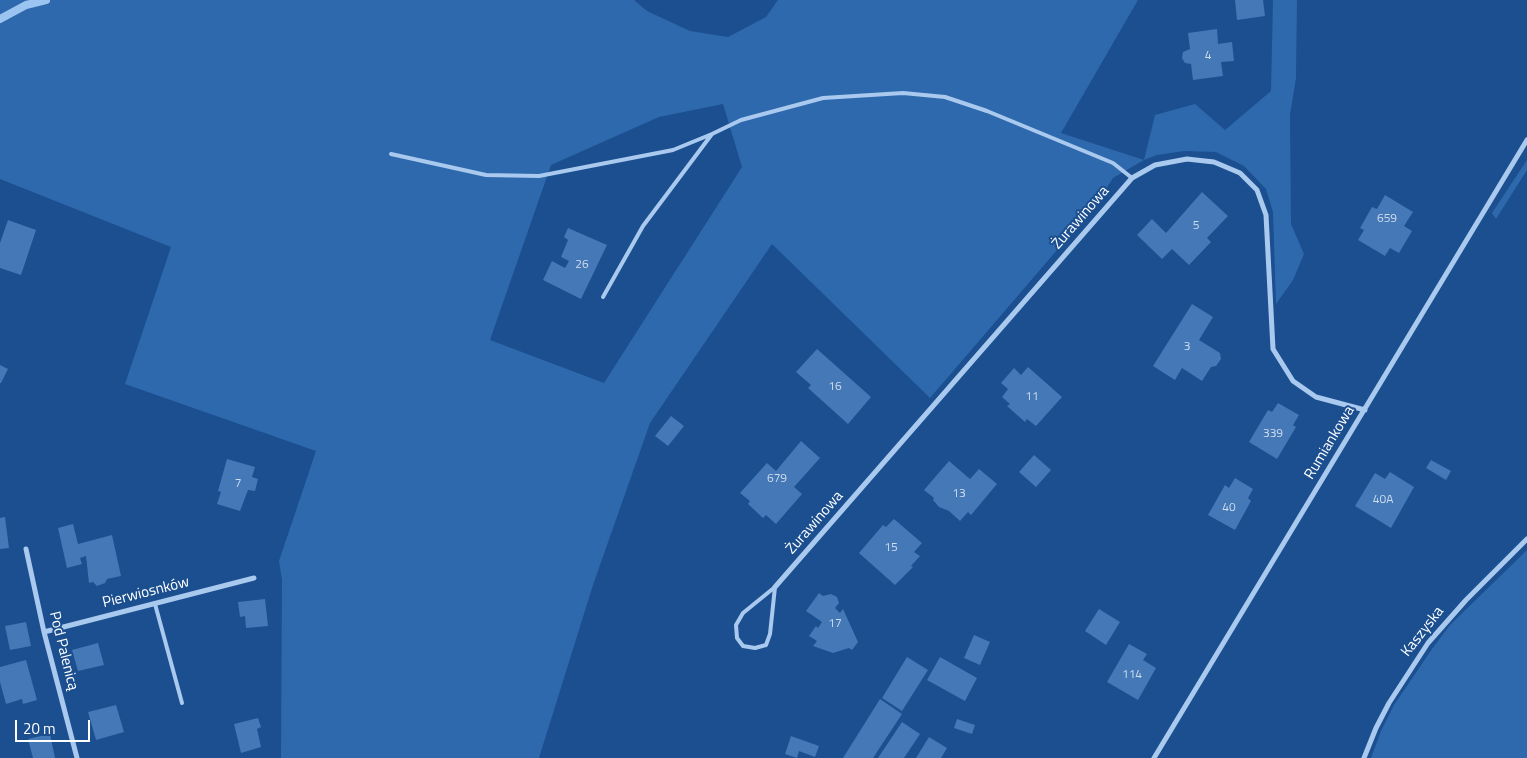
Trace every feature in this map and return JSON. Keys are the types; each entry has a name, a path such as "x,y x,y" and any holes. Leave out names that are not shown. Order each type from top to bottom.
{"street":[{"name":"Rumiankowa","path":"1154,758 1527,140"},
{"name":"Żurawinowa","path":"775,587 1132,178 1155,165 1187,159 1214,162 1240,174 1257,190 1266,215 1273,349 1293,382 1316,397 1365,410"},
{"name":"Kaszyska","path":"1364,758 1389,703 1428,643 1466,600 1527,539"},
{"name":"Pod Palenicą","path":"26,549 44,632 77,758"},
{"name":"Pierwiosnków","path":"44,632 254,578"}],"lane":[{"path":"391,154 486,175 539,176 672,150 741,120 822,98 903,93 945,97 987,111 1113,162 1132,178"},
{"path":"603,297 643,226 712,134"},
{"path":"775,587 770,634 766,645 755,648 743,646 736,638 736,625 743,613 775,587"},
{"path":"155,604 182,703"}],"shaded area":[{"path":"0,0 634,0 647,11 690,31 728,37 766,17 778,0 1138,0 1061,133 1144,160 1113,178 1094,207 930,398 772,244 650,423 593,585 539,758 281,758 282,580 279,561 316,451 125,384 171,247 0,179","holes":["723,104 742,167 604,383 490,340 551,165 659,117"]},
{"path":"1273,0 1297,0 1296,78 1290,115 1291,224 1304,254 1293,280 1276,304 1273,212 1266,189 1244,166 1216,152 1184,151 1157,155 1144,160 1155,115 1195,104 1225,130 1271,91"},
{"path":"1527,160 1527,170 1496,219 1492,213"},
{"path":"1527,550 1527,758 1371,758 1381,731 1394,705 1450,625"}],"building":[{"path":"1235,0 1263,0 1265,16 1237,20"},
{"path":"1217,29 1218,44 1232,42 1234,61 1221,62 1223,76 1193,80 1191,64 1185,63 1182,58 1183,52 1190,49 1188,33"},
{"path":"1202,192 1228,216 1207,238 1211,242 1189,265 1172,249 1162,259 1137,235 1152,219 1166,233"},
{"path":"1385,195 1413,212 1404,226 1412,231 1399,253 1390,248 1385,256 1358,240 1364,230 1360,228 1372,207 1377,209"},
{"path":"8,220 36,230 21,275 0,268 0,243"},
{"path":"568,228 607,245 581,299 543,280 552,261 565,268 569,261 561,257 568,240 564,237"},
{"path":"1192,304 1213,317 1199,340 1220,353 1221,359 1216,366 1211,367 1202,381 1182,368 1175,380 1153,366"},
{"path":"817,349 871,397 848,424 808,388 811,385 796,372"},
{"path":"0,365 8,369 1,383 0,383"},
{"path":"1028,367 1062,397 1036,426 1027,419 1025,422 1007,406 1010,404 1002,397 1008,389 1001,383 1014,368 1021,375"},
{"path":"1278,403 1299,415 1293,425 1296,427 1277,459 1249,442 1268,410 1272,412"},
{"path":"671,416 684,426 668,446 655,436"},
{"path":"801,441 820,458 794,487 802,494 776,524 766,515 763,518 748,504 750,501 740,493 767,463 776,471"},
{"path":"1034,455 1051,470 1036,487 1019,472"},
{"path":"227,459 255,467 252,477 258,479 255,491 248,490 240,511 217,504 221,492 218,491"},
{"path":"1431,460 1451,471 1446,480 1426,468"},
{"path":"949,461 970,479 979,469 997,484 971,515 968,512 960,521 949,511 939,507 933,500 934,498 924,490"},
{"path":"1390,472 1414,487 1391,528 1355,506 1375,473 1385,479"},
{"path":"1235,478 1253,489 1248,498 1251,501 1235,530 1208,515 1225,485 1229,488"},
{"path":"5,517 9,548 0,549 0,518"},
{"path":"894,519 922,543 914,552 920,556 911,566 913,567 895,585 859,553 883,525 886,527"},
{"path":"73,524 78,544 112,535 121,576 107,579 105,583 97,586 93,582 89,583 86,556 80,558 82,564 67,568 58,528"},
{"path":"819,593 823,596 831,594 837,597 839,603 835,608 840,613 843,609 858,642 852,650 849,648 833,653 813,646 817,641 809,636 816,626 818,628 822,622 806,611"},
{"path":"265,599 268,626 246,628 245,616 240,617 238,602"},
{"path":"1099,609 1120,622 1106,645 1085,631"},
{"path":"26,622 31,646 10,650 5,626"},
{"path":"974,635 990,642 980,665 964,658"},
{"path":"98,643 104,665 78,671 72,650"},
{"path":"1129,644 1147,654 1143,660 1156,668 1138,700 1107,682"},
{"path":"907,657 928,670 902,711 882,698"},
{"path":"940,657 977,678 965,701 927,680"},
{"path":"26,660 37,700 23,704 22,699 6,704 0,682 0,667"},
{"path":"880,699 902,714 873,758 843,758"},
{"path":"116,705 124,732 96,740 88,712"},
{"path":"258,718 261,727 257,729 261,747 241,753 234,724"},
{"path":"957,719 975,725 972,734 954,728"},
{"path":"902,722 920,734 904,758 878,758"},
{"path":"50,734 55,758 33,758 28,739"},
{"path":"791,736 819,746 815,757 799,751 797,758 785,754"},
{"path":"929,737 947,748 941,758 916,758"}],"waterway":[{"path":"0,19 26,5 46,0"}]}
